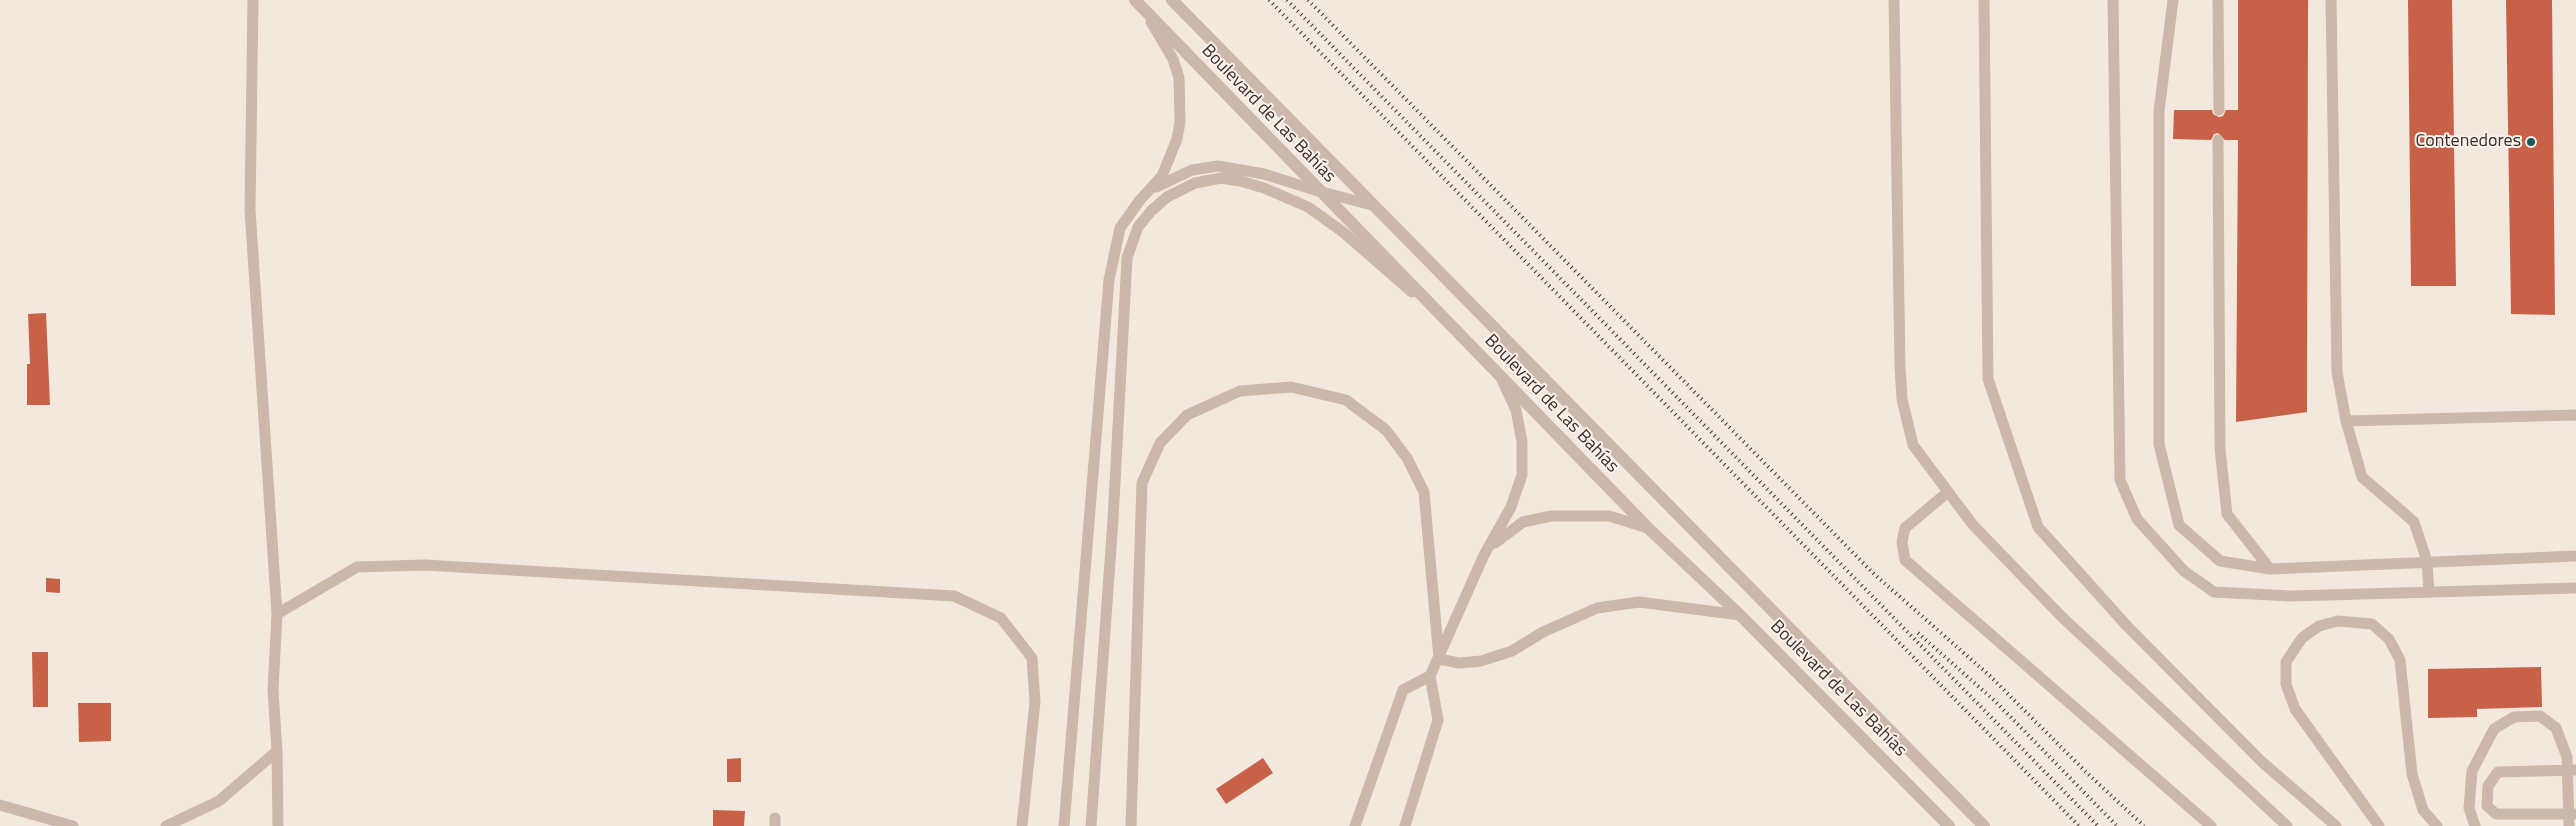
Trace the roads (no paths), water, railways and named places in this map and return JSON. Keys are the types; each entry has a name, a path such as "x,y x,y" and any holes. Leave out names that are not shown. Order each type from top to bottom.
{"street":[{"name":"Boulevard de Las Bahías","path":"1172,0 1984,826"},
{"name":"Boulevard de Las Bahías","path":"1137,2 1318,191 1648,528 1740,615 1949,826"}],"lane":[{"path":"253,0 250,210 277,614 273,690 277,751 278,826"},
{"path":"1894,0 1902,399 1913,445 1973,525 2063,618 2287,826"},
{"path":"1984,0 1988,379 2038,527 2127,626 2248,748 2336,826"},
{"path":"2112,0 2120,480 2137,519 2184,571 2214,592 2291,596 2576,588"},
{"path":"2173,0 2159,111 2159,444 2179,526 2220,561 2270,569 2576,556"},
{"path":"2218,0 2219,110"},
{"path":"2331,0 2337,372 2346,421 2362,477 2414,522 2427,561 2429,592"},
{"path":"1064,826 1109,280 1120,228 1140,200 1162,176 1170,161 1177,139 1181,99 1179,78 1173,59 1137,2"},
{"path":"2218,140 2220,449 2226,514 2270,569"},
{"path":"1140,200 1161,184 1176,176 1192,170 1218,166 1257,172 1372,205"},
{"path":"1109,280 1138,227 1151,211 1167,197 1195,183 1221,178 1264,188 1308,207 1343,232 1457,332"},
{"path":"1091,826 1113,520 1127,258 1138,227"},
{"path":"1355,826 1403,690 1430,676 1484,555 1511,507 1522,475 1522,442 1516,410 1499,376"},
{"path":"1131,826 1142,483 1160,443 1187,415 1240,391 1291,386 1346,400 1386,430 1407,458 1424,492 1439,659"},
{"path":"2346,421 2576,415"},
{"path":"1948,492 1904,528 1902,542 1904,560 2211,826"},
{"path":"1484,555 1502,536 1523,522 1551,516 1609,516 1648,528"},
{"path":"277,614 357,567 425,565 954,596 1001,618 1032,658 1035,702 1022,826"},
{"path":"1439,659 1459,663 1481,661 1512,651 1543,632 1597,608 1639,602 1740,615"},
{"path":"2379,826 2295,709 2286,684 2286,662 2302,638 2319,626 2338,621 2372,624 2389,639 2400,660 2412,774 2423,810 2437,826"},
{"path":"1404,826 1438,720 1430,676"},
{"path":"2475,826 2469,808 2472,771 2494,729 2514,717 2540,716 2556,728 2572,770 2572,814 2569,826"},
{"path":"166,826 219,801 277,751"},
{"path":"2572,770 2498,772 2488,786 2487,806 2496,814 2572,814"},
{"path":"0,805 73,826"}],"railway":[{"path":"1269,0 2079,826"},
{"path":"1287,0 2098,826"},
{"path":"1308,0 1874,574 1990,676 2087,773 2144,826"},
{"path":"1918,633 1996,702 2117,826"}],"place":[{"name":"Contenedores","path":"2531,142"}]}
